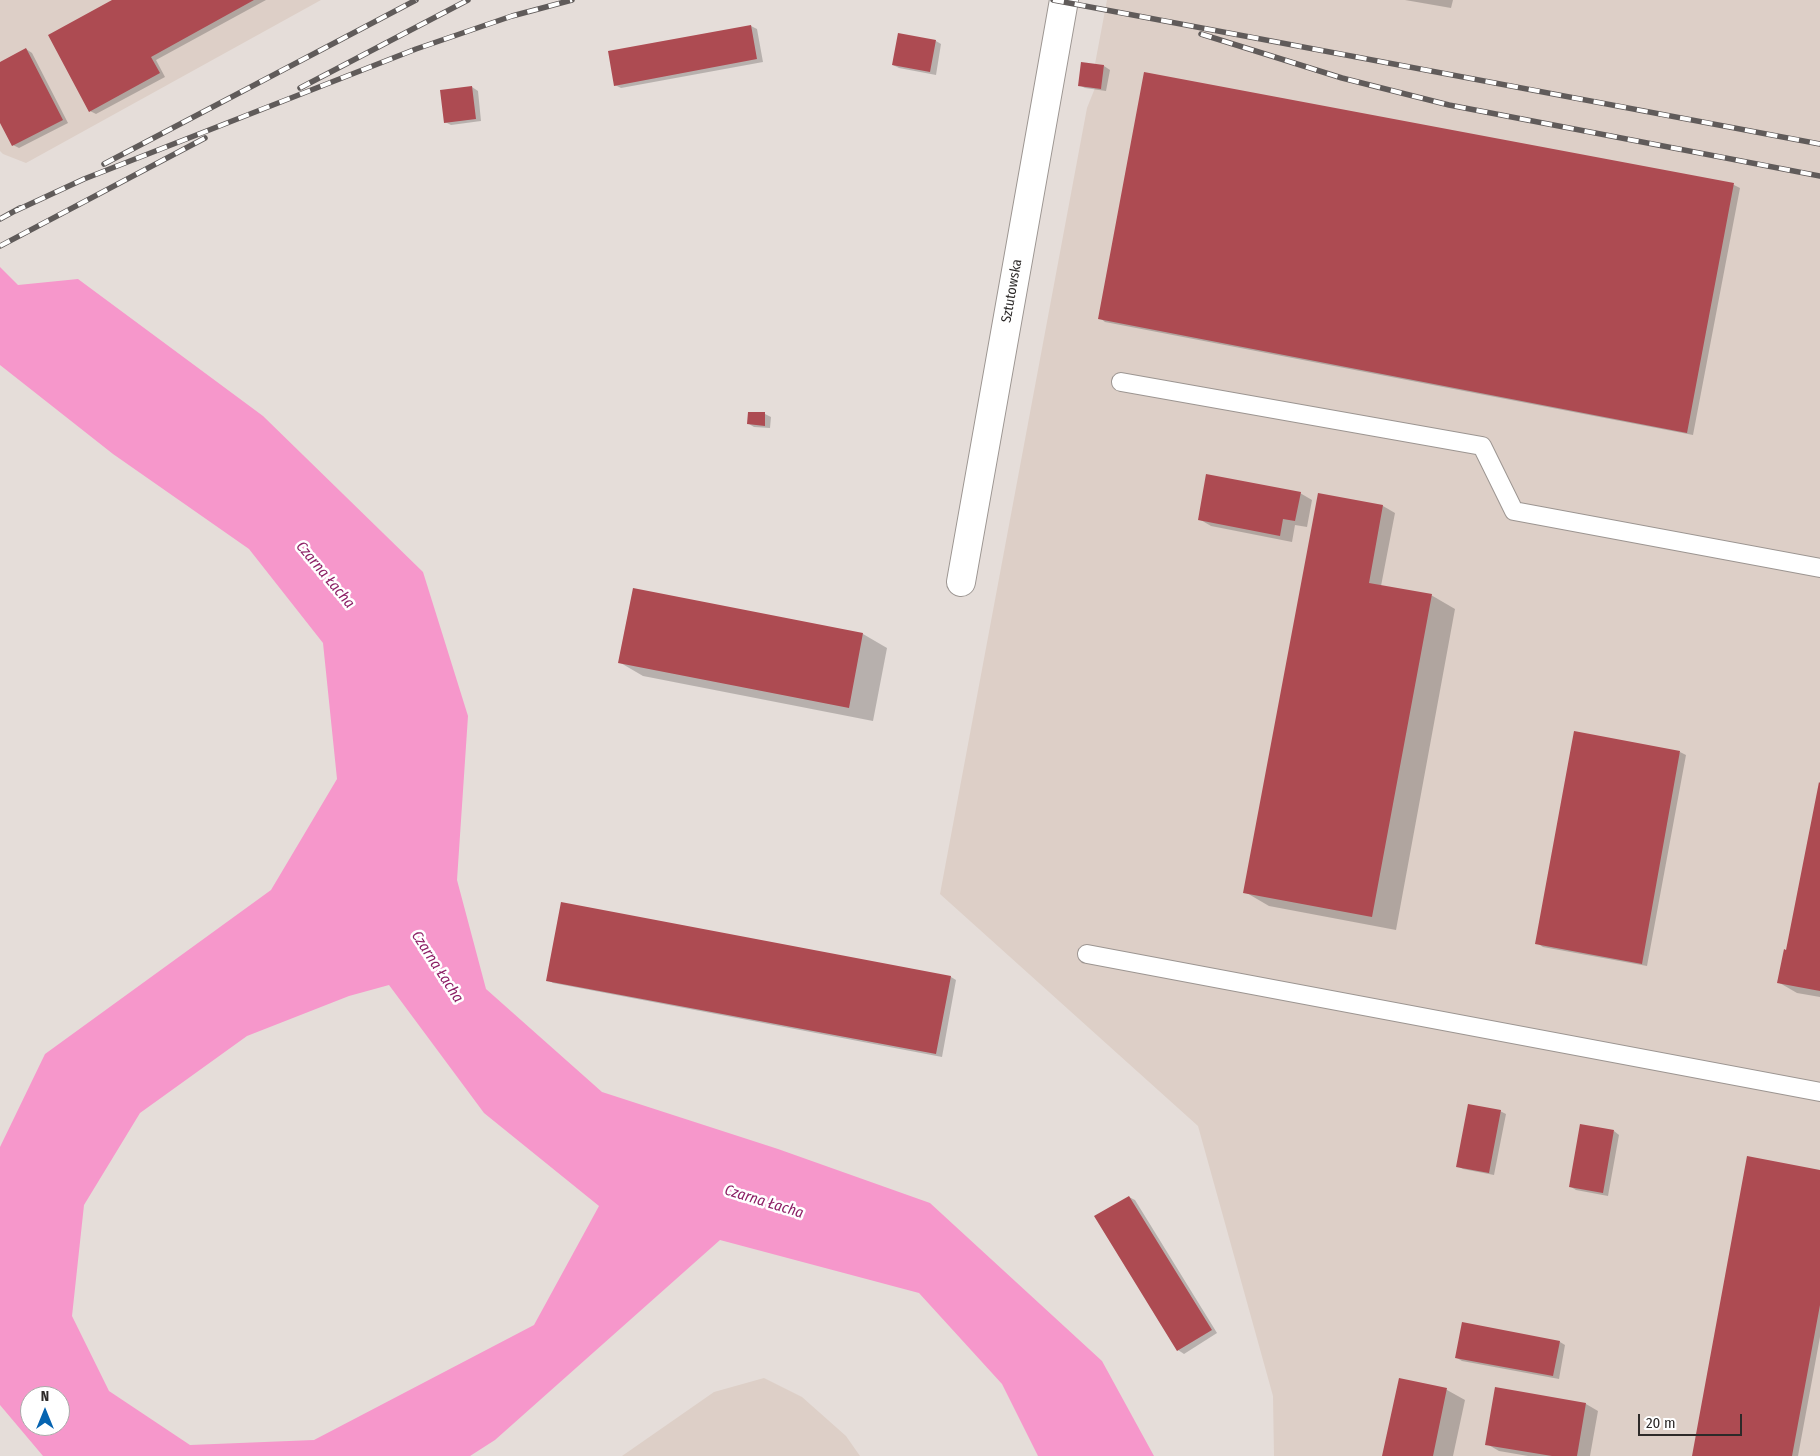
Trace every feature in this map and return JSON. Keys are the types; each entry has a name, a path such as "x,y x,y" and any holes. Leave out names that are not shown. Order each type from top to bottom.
{"street":[{"name":"Sztutowska","path":"961,582 1064,0"}],"lane":[{"path":"1120,382 1482,446 1514,511 1820,568"},
{"path":"1087,954 1820,1092"}],"shaded area":[{"path":"0,0 321,0 26,163 0,151"},
{"path":"1107,0 1820,0 1820,1456 1274,1456 1273,1396 1198,1126 940,894 1087,108 1095,88 1101,89 1104,65 1095,64"},
{"path":"764,1378 802,1397 846,1436 860,1456 622,1456 714,1392"}],"water":[{"name":"Czarna Łacha","path":"0,267 18,285 78,279 263,416 423,572 468,716 457,880 486,989 602,1092 778,1149 930,1203 1102,1361 1154,1456 1038,1456 1002,1384 919,1293 720,1240 495,1440 470,1456 43,1456 26,1436 70,1436 70,1386 20,1386 20,1429 0,1405 0,1147 45,1054 271,890 337,779 323,643 249,549 113,454 0,365","holes":["389,985 484,1113 599,1206 534,1325 314,1440 190,1445 109,1391 72,1316 84,1205 140,1113 247,1036 349,996"]}],"building":[{"path":"112,0 254,0 151,57 160,73 89,112 48,35"},
{"path":"751,25 757,59 614,86 608,51"},
{"path":"898,33 936,40 930,72 892,65"},
{"path":"26,48 63,120 12,146 0,123 0,62"},
{"path":"1081,62 1104,65 1101,89 1078,86"},
{"path":"1144,72 1734,183 1687,433 1098,319"},
{"path":"472,86 476,119 444,123 440,90"},
{"path":"748,412 765,412 765,426 747,424"},
{"path":"1206,474 1301,492 1295,521 1283,519 1280,536 1198,520"},
{"path":"1318,493 1383,505 1369,583 1432,594 1372,917 1243,893"},
{"path":"633,588 863,633 849,708 618,663"},
{"path":"1574,731 1680,751 1642,964 1535,944"},
{"path":"1819,782 1820,991 1777,983 1784,949 1786,950"},
{"path":"561,902 951,976 936,1054 546,981"},
{"path":"1468,1104 1501,1110 1489,1173 1456,1167"},
{"path":"1580,1124 1614,1130 1603,1193 1569,1187"},
{"path":"1747,1156 1820,1170 1820,1305 1792,1456 1692,1456"},
{"path":"1129,1196 1212,1330 1177,1351 1094,1216"},
{"path":"1462,1322 1560,1341 1553,1376 1455,1358"},
{"path":"1399,1378 1447,1388 1433,1456 1382,1456"},
{"path":"1495,1387 1586,1403 1577,1456 1552,1456 1485,1445"}],"railway":[{"path":"104,164 416,0"},
{"path":"300,88 468,0"},
{"path":"15,211 84,179 416,49 512,16 572,0"},
{"path":"1053,0 1820,144"},
{"path":"1201,34 1342,78 1449,105 1820,176"},
{"path":"0,246 205,138"},
{"path":"0,219 20,208"}]}
